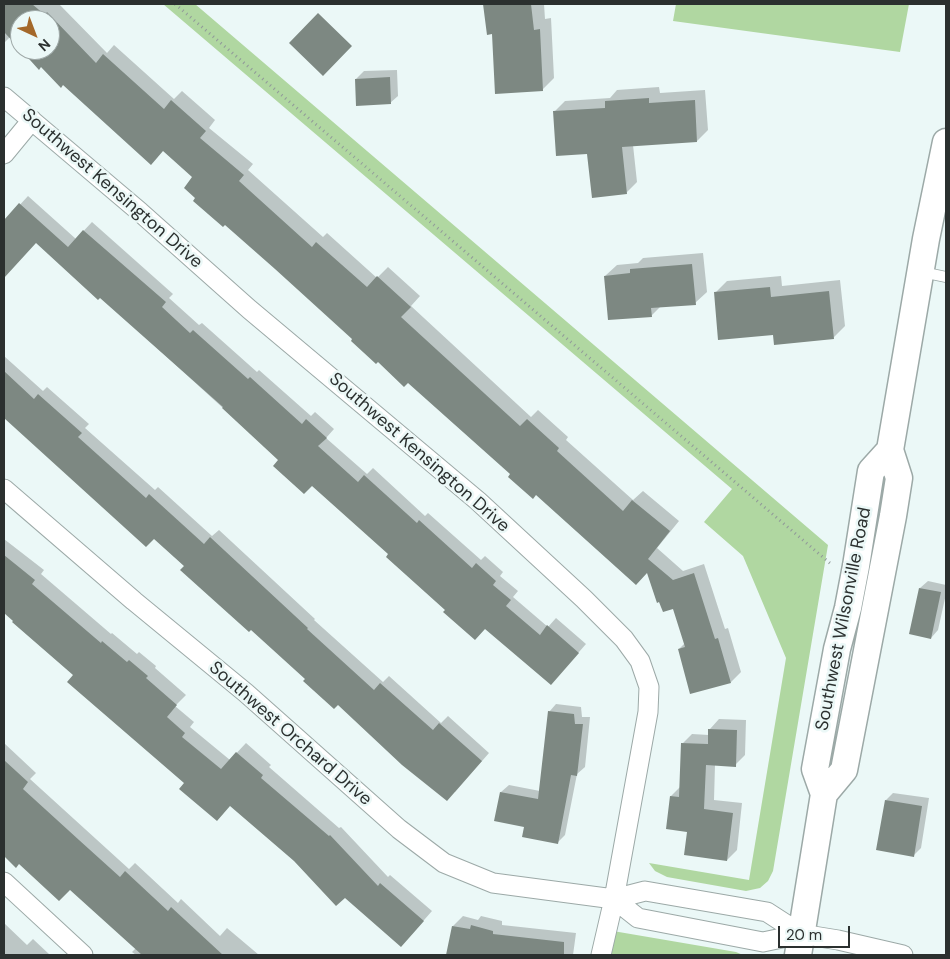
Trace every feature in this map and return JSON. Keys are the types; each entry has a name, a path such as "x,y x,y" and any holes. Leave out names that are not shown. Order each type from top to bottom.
{"main road":[{"name":"Southwest Wilsonville Road","path":"799,944 824,794 815,769 837,650 856,566 871,471 890,450 920,271 946,142"}],"street":[{"name":"Southwest Kensington Drive","path":"4,97 140,212 249,309 478,501 584,599 624,639 640,661 649,687 648,712 614,899 601,955"},
{"path":"4,154 32,120"},
{"name":"Southwest Orchard Drive","path":"4,489 134,601 246,693 399,829 444,862 492,883 614,899 645,891 768,912 799,944"},
{"path":"4,882 83,955"},
{"path":"614,899 638,918 763,942 799,944 838,940 903,955"}],"lane":[{"path":"920,271 946,277"}],"path":[{"path":"174,4 832,565"}],"green space":[{"path":"163,4 195,4 828,545 773,871 768,881 760,888 746,891 667,877 655,871 649,863 749,880 786,658 743,556 704,522 732,489"},
{"path":"676,4 909,4 900,52 673,21"},
{"path":"613,931 736,952 743,955 608,955"}],"building":[{"path":"4,4 32,4 39,10 10,10 10,38 4,32"},
{"path":"483,4 531,4 534,30 540,29 543,91 495,94 492,34 487,35"},
{"path":"318,13 352,46 323,76 289,43"},
{"path":"60,26 96,63 103,54 164,109 171,100 206,131 200,138 244,175 239,181 312,247 316,242 367,287 377,276 411,307 401,317 520,426 527,419 559,448 557,451 623,511 632,500 670,531 648,559 673,580 694,573 715,639 718,638 731,683 690,694 678,649 685,647 673,609 663,612 659,602 657,603 647,573 636,585 536,495 533,499 508,477 510,474 408,383 404,387 378,362 376,364 351,341 352,339 275,269 225,225 223,227 193,201 195,198 184,188 192,177 163,151 151,165 63,85 61,88 41,67 39,70 30,60 60,60"},
{"path":"390,77 391,104 356,106 355,79"},
{"path":"649,98 649,103 695,100 697,142 622,147 627,194 592,198 587,154 556,156 553,111 605,108 605,101"},
{"path":"19,203 68,247 83,230 166,302 162,307 190,333 193,330 248,379 250,377 302,424 306,419 327,438 318,446 358,482 364,475 417,523 419,520 472,568 476,563 496,581 493,585 511,600 506,606 540,635 547,625 579,653 551,685 485,629 475,640 386,557 388,554 312,486 304,494 273,466 278,460 223,407 100,298 98,300 36,243 4,278 4,220"},
{"path":"692,264 696,305 651,308 652,317 608,320 604,276 630,273 630,269"},
{"path":"770,287 771,297 829,291 834,339 774,345 773,335 718,340 714,292"},
{"path":"4,371 34,399 38,394 82,433 78,437 146,498 149,494 204,544 210,537 374,690 380,683 433,730 439,723 482,761 447,801 402,765 338,705 334,709 303,681 305,679 251,630 249,632 180,570 184,566 154,539 146,547 4,418"},
{"path":"4,555 35,580 32,584 101,643 102,641 127,662 129,660 148,676 146,678 177,705 167,717 185,733 182,737 221,769 236,752 263,775 261,778 330,835 378,886 380,883 424,921 401,947 345,898 336,906 294,861 230,806 217,821 179,789 184,783 67,682 73,675 4,613"},
{"path":"919,588 941,592 931,639 909,634"},
{"path":"548,711 574,714 575,724 583,724 577,776 571,775 558,844 522,837 524,827 494,821 500,792 538,799"},
{"path":"708,729 737,730 736,767 706,765 704,809 733,813 727,861 684,855 687,832 666,829 670,796 679,797 681,743 708,744"},
{"path":"4,760 28,782 23,789 120,877 125,871 168,911 171,907 223,955 142,955 70,890 59,901 19,864 16,868 4,856"},
{"path":"885,800 922,806 914,857 876,850"},
{"path":"471,925 493,931 493,934 564,942 564,955 446,955 452,926 470,929"}]}
